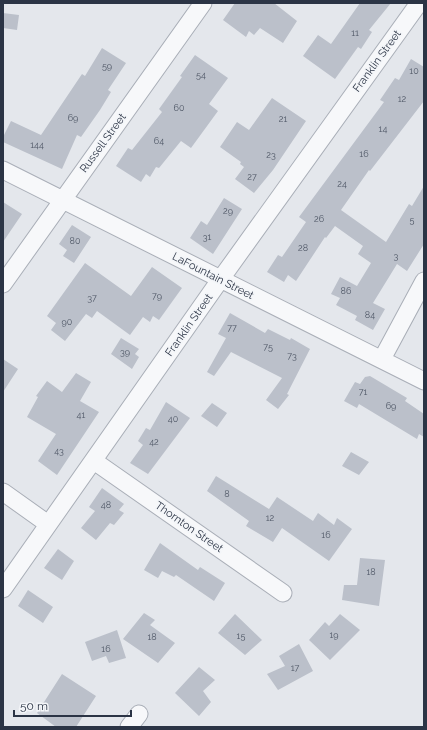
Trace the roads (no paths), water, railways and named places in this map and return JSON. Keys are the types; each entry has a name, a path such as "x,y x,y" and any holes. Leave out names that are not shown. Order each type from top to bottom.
{"street":[{"name":"Russell Street","path":"3,284 203,3"},
{"name":"Franklin Street","path":"3,589 220,280 420,7"},
{"name":"LaFountain Street","path":"3,170 424,381"},
{"path":"382,359 424,280"},
{"name":"Thornton Street","path":"94,461 283,593"},
{"path":"3,492 48,524"}]}
